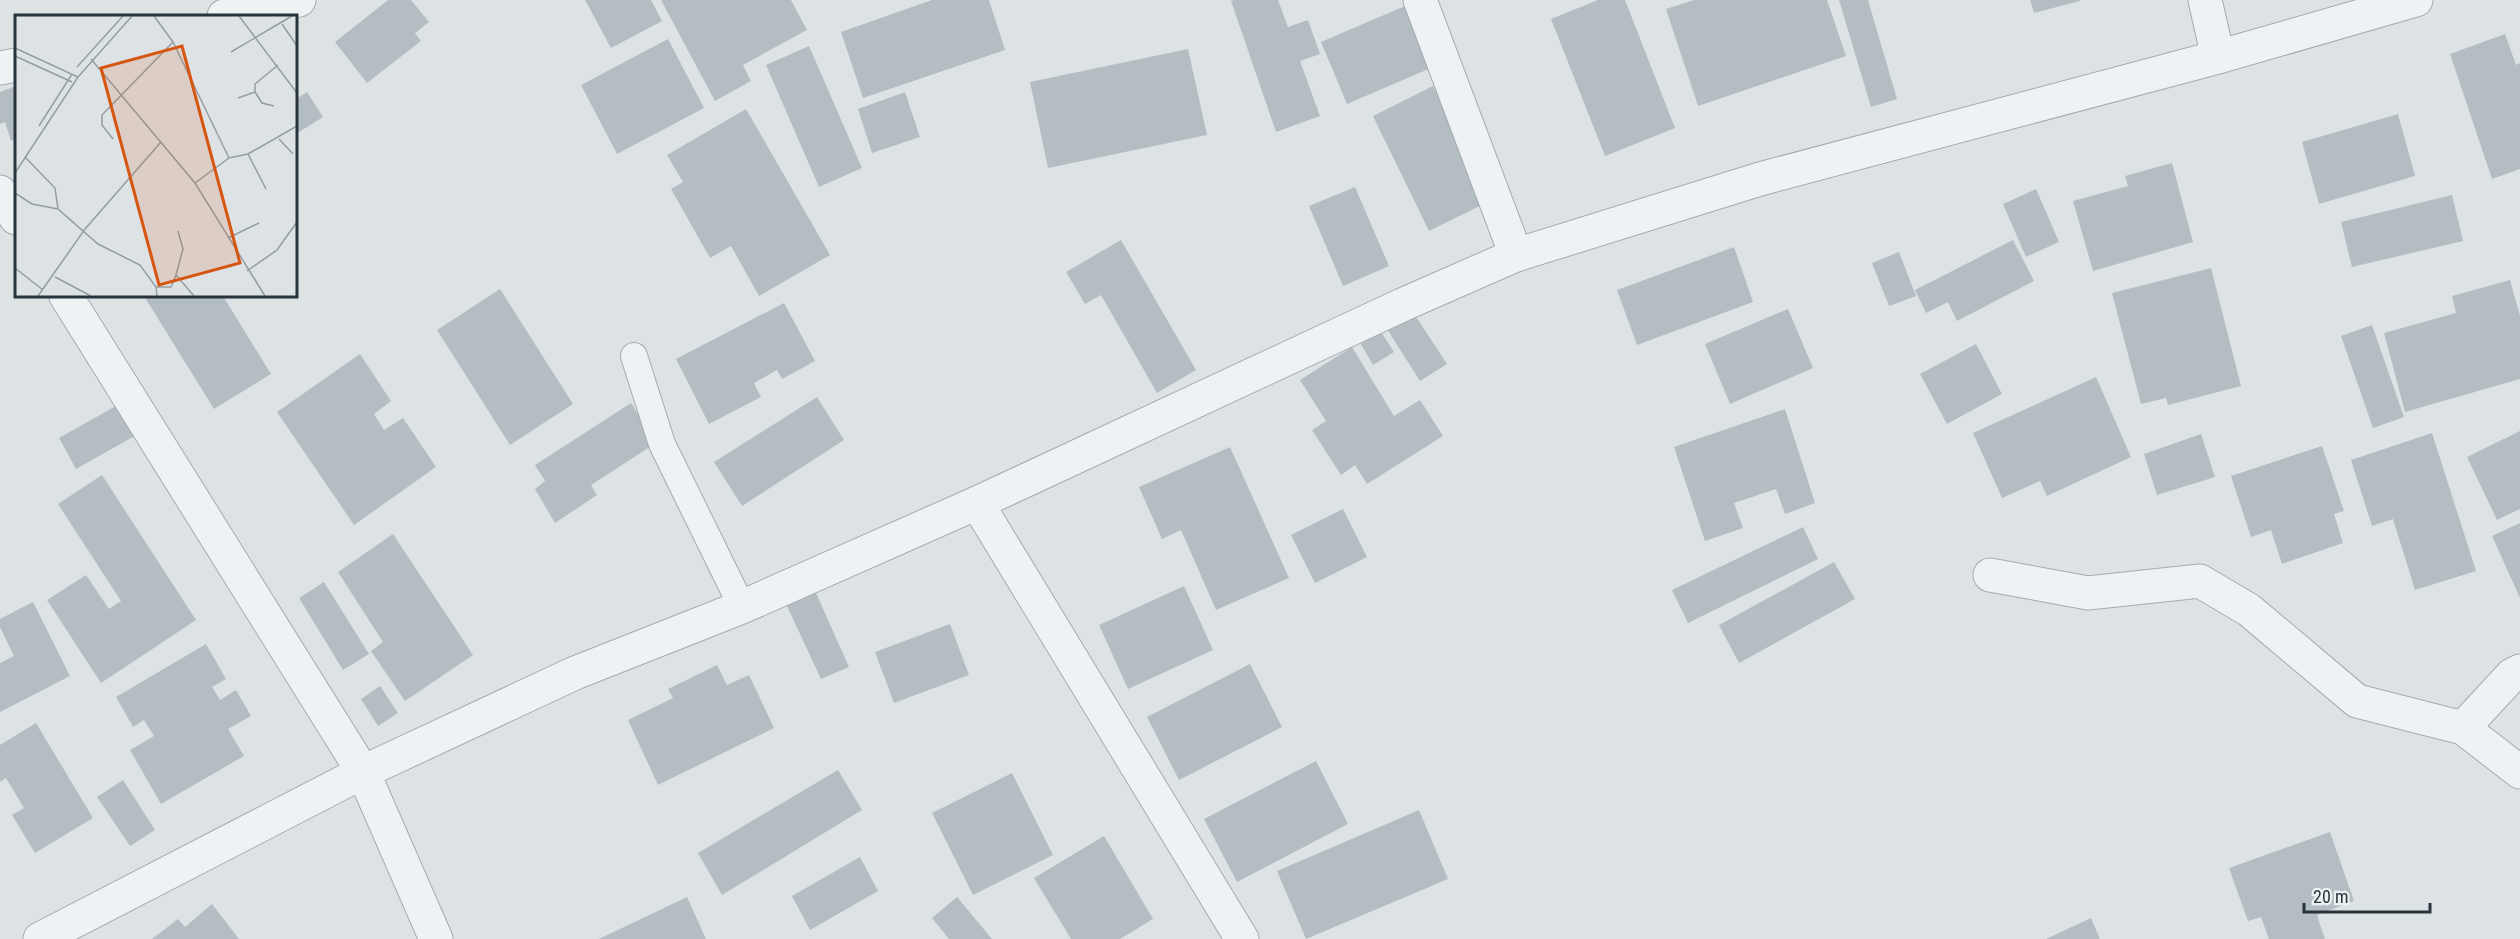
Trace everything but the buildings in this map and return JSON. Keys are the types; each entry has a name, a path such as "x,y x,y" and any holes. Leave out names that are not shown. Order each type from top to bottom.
{"street":[{"path":"229,15 298,0"},
{"path":"1420,0 1516,255"},
{"path":"2205,0 2218,57"},
{"path":"40,939 363,771 574,673 742,607 977,503 1402,304 1516,255 1760,179 2218,57 2416,0"},
{"path":"0,68 15,65"},
{"path":"0,192 15,216"},
{"path":"67,297 363,771 436,939"},
{"path":"977,503 1242,939"},
{"path":"1990,575 2088,593 2200,581 2249,610 2357,701 2463,728 2520,772"},
{"path":"2463,728 2512,675 2520,671"}],"lane":[{"path":"634,356 662,444 742,607"}]}
